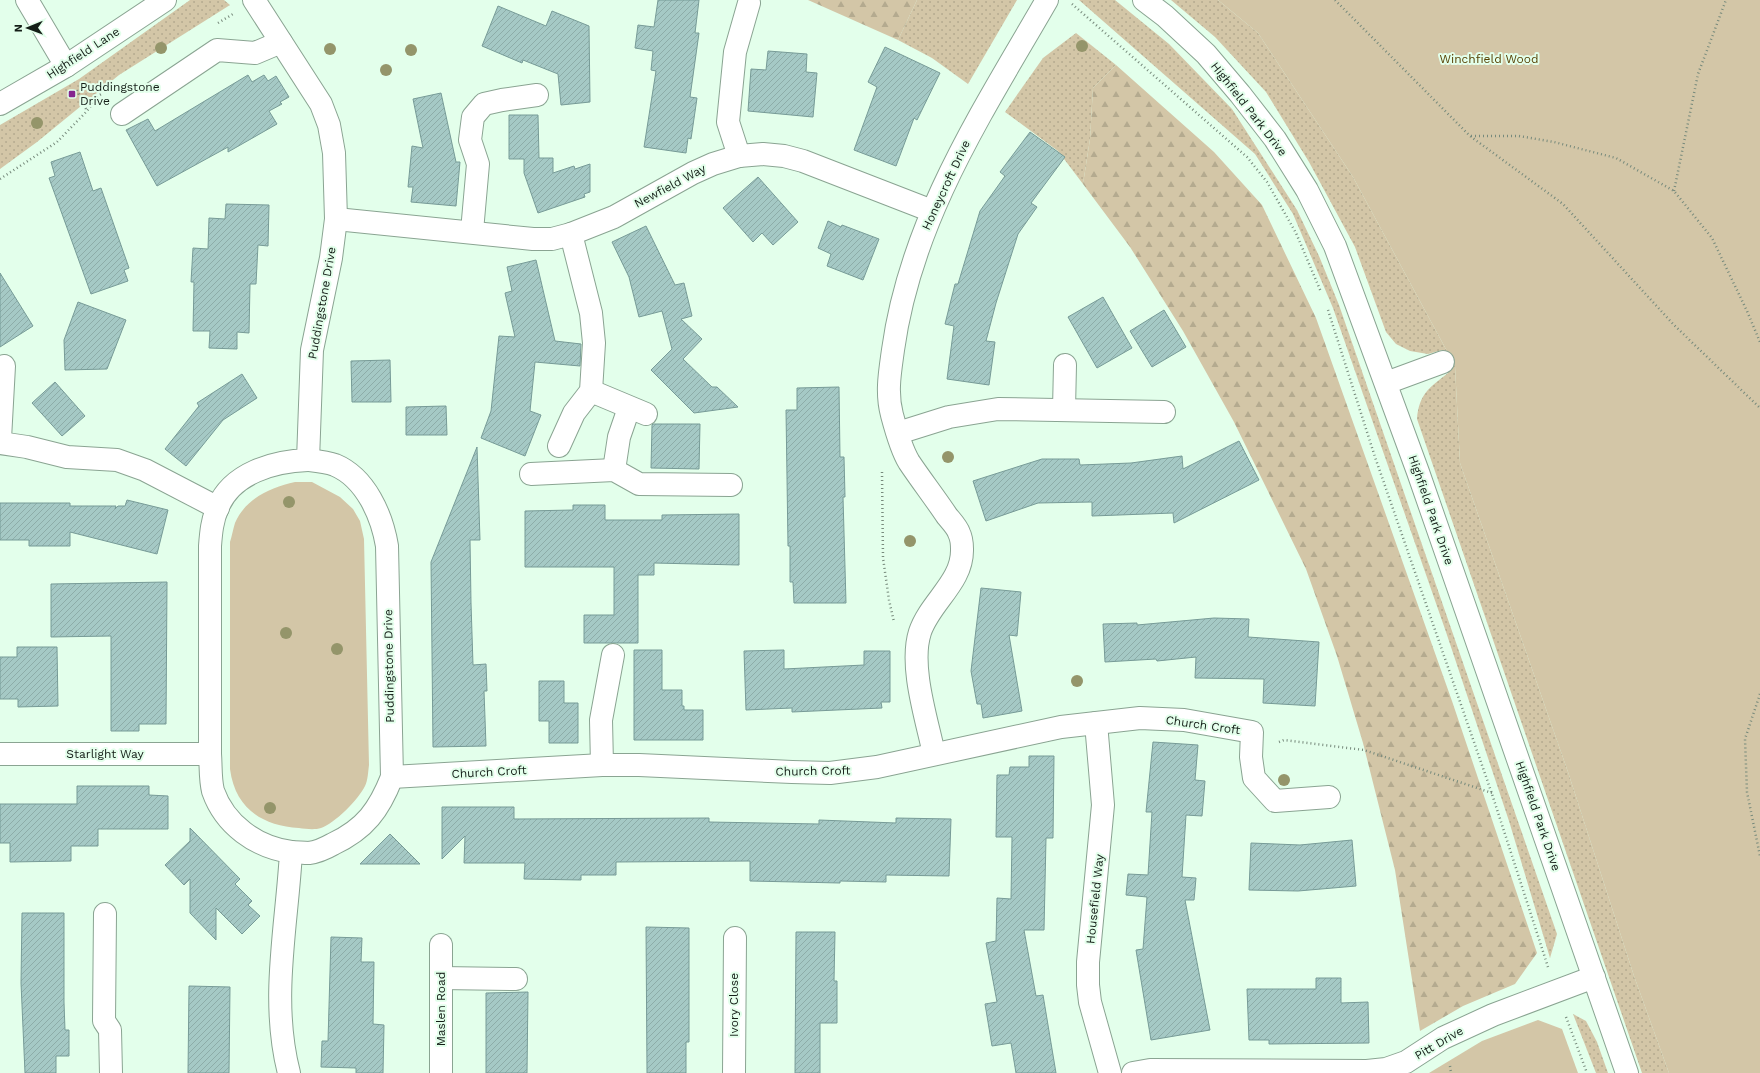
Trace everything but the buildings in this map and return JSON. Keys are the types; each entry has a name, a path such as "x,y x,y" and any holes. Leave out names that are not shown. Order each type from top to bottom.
{"street":[{"path":"27,0 66,66"},
{"name":"Highfield Lane","path":"0,104 66,66 165,0"},
{"name":"Puddingstone Drive","path":"254,0 321,104 329,125 334,153 336,219 331,258 312,350 308,460"},
{"name":"Honeycroft Drive","path":"934,754 920,687 916,663 916,651 920,632 926,619 954,579 962,561 962,546 959,531 908,460 898,433 888,397 896,327 914,261 932,211 965,142 1047,0"},
{"name":"Highfield Park Drive","path":"1144,0 1165,16 1206,54 1275,139 1307,190 1335,246 1386,383 1627,1073"},
{"path":"739,156 728,122 735,52 749,3"},
{"path":"122,114 216,50 255,53 281,42"},
{"path":"472,231 478,164 470,140 473,117 484,104 537,95"},
{"name":"Newfield Way","path":"336,219 472,231 533,239 552,239 571,234 614,217 693,173 713,164 739,156 763,154 784,156 803,161 932,211"},
{"path":"559,446 574,413 591,391 594,343 591,313 571,234"},
{"path":"1386,383 1443,362"},
{"path":"1064,409 1065,365"},
{"path":"0,439 4,366"},
{"path":"591,391 638,411 619,437 614,470"},
{"path":"898,433 949,417 998,409 1164,412"},
{"path":"0,443 27,447 67,457 117,460 145,470 218,508"},
{"name":"Puddingstone Drive","path":"290,460 323,462 336,466 348,474 369,495 381,518 385,532 387,546 392,777 382,801 374,812 354,833 331,845 310,853 291,852 266,846 252,840 240,831 226,814 214,792 211,783 210,546 211,528 218,508 224,495 235,485 254,473 275,464 290,460"},
{"path":"531,474 614,470 638,484 731,485"},
{"path":"602,765 601,720 613,655"},
{"name":"Church Croft","path":"392,777 602,765 640,765 830,773 877,767 1061,727 1140,718 1184,720 1252,732"},
{"name":"Housefield Way","path":"1096,723 1103,805 1088,962 1088,985 1090,1002 1110,1073"},
{"path":"1252,732 1251,757 1254,778 1275,801 1329,797"},
{"name":"Starlight Way","path":"0,754 210,754"},
{"path":"289,1073 284,1053 279,993 291,852"},
{"path":"105,914 104,1021 110,1030 111,1073"},
{"name":"Ivory Close","path":"734,1073 735,938"},
{"name":"Maslen Road","path":"441,945 441,1073"},
{"name":"Pitt Drive","path":"1133,1073 1150,1070 1367,1071 1386,1069 1406,1062 1443,1038 1493,1015 1556,990 1594,977"},
{"path":"441,978 516,979"}],"path":[{"path":"1335,0 1470,136 1563,204 1674,325 1760,408"},
{"path":"1674,192 1698,74 1726,0"},
{"path":"1070,2 1247,157 1267,182 1296,233 1324,299"},
{"path":"1470,136 1519,136 1554,142 1616,158 1674,192 1712,238 1760,342"},
{"path":"1327,306 1375,457 1492,794 1556,990 1587,1073"},
{"path":"882,469 883,558 889,600 900,645 916,651"},
{"path":"1760,694 1745,738 1747,792 1760,856"},
{"path":"1252,732 1269,744 1284,740 1364,750 1492,794"}],"green space":[{"path":"190,0 224,0 230,5 119,75 37,142 0,169 0,125 79,79"},
{"path":"808,0 917,0 898,40"},
{"path":"917,0 1017,0 968,84 932,58 898,40"},
{"path":"1079,0 1115,0 1169,44 1232,109 1297,210 1319,256 1339,305 1557,934 1550,958 1509,821 1446,632 1333,308 1293,214 1255,154"},
{"path":"1171,0 1218,0 1258,33 1353,177 1455,366 1460,463 1568,772 1634,976 1669,1073 1642,1073 1417,419 1420,403 1426,392 1448,373 1442,350 1428,354 1410,351 1396,344 1386,332 1355,247 1309,162 1266,92 1215,37"},
{"name":"Winchfield Wood","path":"1218,0 1760,0 1760,1073 1669,1073 1634,976 1568,772 1460,463 1455,366 1353,177 1258,33"},
{"path":"1076,33 1116,65 1093,88 1090,139 1083,184 1058,151 1005,112 1043,58"},
{"path":"1116,65 1214,152 1262,205 1316,318 1452,701 1537,953 1515,984 1463,1006 1420,1031 1395,870 1363,743 1337,656 1306,569 1234,422 1183,331 1130,247 1083,184 1090,139 1093,88"},
{"path":"295,482 312,482 340,497 353,509 360,521 364,539 369,765 367,779 362,791 346,810 333,822 321,828 313,829 273,823 262,819 252,812 244,804 238,794 233,783 230,769 230,542 235,523 245,507 260,495 268,491"},
{"path":"1573,1014 1586,1021 1597,1042 1608,1073 1596,1073"},
{"path":"1538,1020 1562,1029 1578,1073 1429,1073 1482,1041"}],"place":[{"name":"Puddingstone Drive","path":"72,94"}]}
